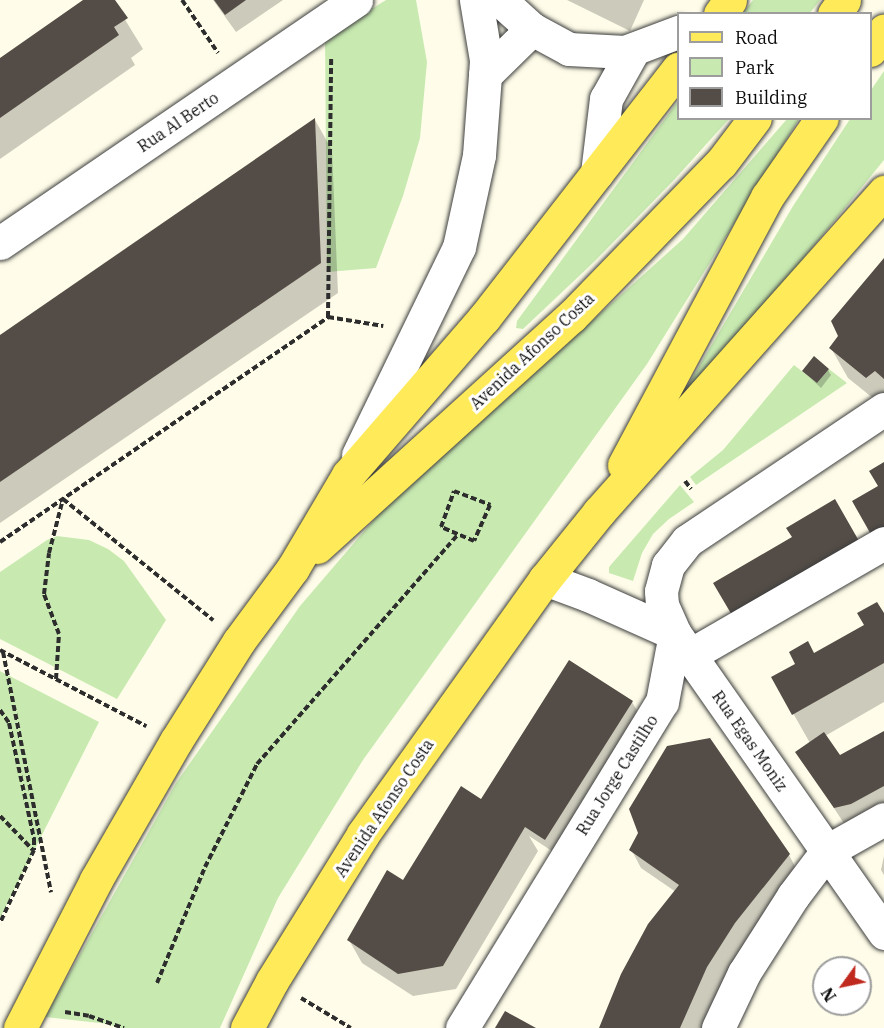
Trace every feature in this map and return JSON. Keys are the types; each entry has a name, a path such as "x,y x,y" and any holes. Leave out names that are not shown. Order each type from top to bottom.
{"main road":[{"path":"872,47 884,31"},
{"name":"Avenida Afonso Costa","path":"20,1028 96,880 176,741 239,641 293,568 348,475 484,318 677,70"},
{"name":"Avenida Afonso Costa","path":"293,568 571,317 721,163 753,120"},
{"name":"Avenida Afonso Costa","path":"599,512 767,196 821,120"},
{"name":"Avenida Afonso Costa","path":"247,1028 272,981 363,834 545,579 599,512 884,192"}],"street":[{"path":"348,475 420,332 459,247 479,155 485,75 486,60 476,0"},
{"path":"500,0 532,29 568,49 625,52 677,32"},
{"path":"710,12 728,0"},
{"name":"Rua Al Berto","path":"0,243 344,8"},
{"path":"485,75 532,29"},
{"path":"597,173 606,99 634,49"},
{"name":"Rua Egas Moniz","path":"884,409 687,541 668,566 662,591 662,605 682,644 884,933"},
{"path":"545,579 588,595 682,644 884,543"},
{"name":"Rua Jorge Castilho","path":"462,1028 662,702 682,644"},
{"path":"718,1028 744,973 793,896 827,851 884,819"}],"path":[{"path":"182,0 237,81"},
{"path":"328,317 344,8"},
{"path":"0,542 328,317 420,332"},
{"path":"685,481 691,489"},
{"path":"454,491 490,506 474,541 458,534 441,527 454,491"},
{"path":"63,499 239,641"},
{"path":"56,679 59,634 44,594 49,553 63,499"},
{"path":"157,983 205,867 257,764 458,534"},
{"path":"1,651 176,741"},
{"path":"1,651 52,896"},
{"path":"0,710 9,723 34,839 34,850 0,923"},
{"path":"0,816 34,850"},
{"path":"272,981 351,1028"}],"green space":[{"path":"386,0 416,0 427,62 420,138 403,196 376,268 327,272 325,38"},
{"path":"753,0 820,0 811,12 744,12"},
{"path":"884,71 884,160 693,394 684,392 793,206 849,120 872,120 872,89"},
{"path":"677,102 677,120 728,120 674,180 595,261 523,329 516,328 517,321"},
{"path":"786,120 798,120 647,364 363,760 278,898 220,1028 118,1028 109,1024 45,1017 176,783 300,606 384,508 683,239"},
{"path":"794,365 817,383 829,369 847,383 696,485 690,477 723,450"},
{"path":"680,485 694,502 669,519 653,534 642,553 633,581 609,573 609,567"},
{"path":"57,536 89,540 108,549 124,561 166,620 117,699 0,639 0,572 47,540"},
{"path":"0,671 99,722 0,918"}],"building":[{"path":"83,0 115,0 128,18 114,27 119,35 0,118 0,58"},
{"path":"214,0 246,0 225,15"},
{"path":"315,118 321,263 0,482 0,335"},
{"path":"884,258 884,379 875,371 866,378 829,348 838,336 831,321"},
{"path":"814,356 829,369 817,383 802,371"},
{"path":"884,462 884,531 873,538 852,501 878,486 869,471"},
{"path":"835,499 863,548 736,622 713,583 792,537 786,528"},
{"path":"877,602 884,613 884,663 792,715 771,677 795,664 789,652 808,641 814,653 864,625 857,613"},
{"path":"569,660 633,701 545,840 525,827 443,966 398,974 347,940 387,870 403,880 461,786 481,799"},
{"path":"884,731 884,786 851,804 834,808 795,752 824,732 840,755"},
{"path":"710,738 790,854 735,923 707,967 680,1028 599,1028 621,974 648,924 679,885 629,850 638,833 629,809 667,746"},
{"path":"505,1011 536,1028 495,1028"}]}
